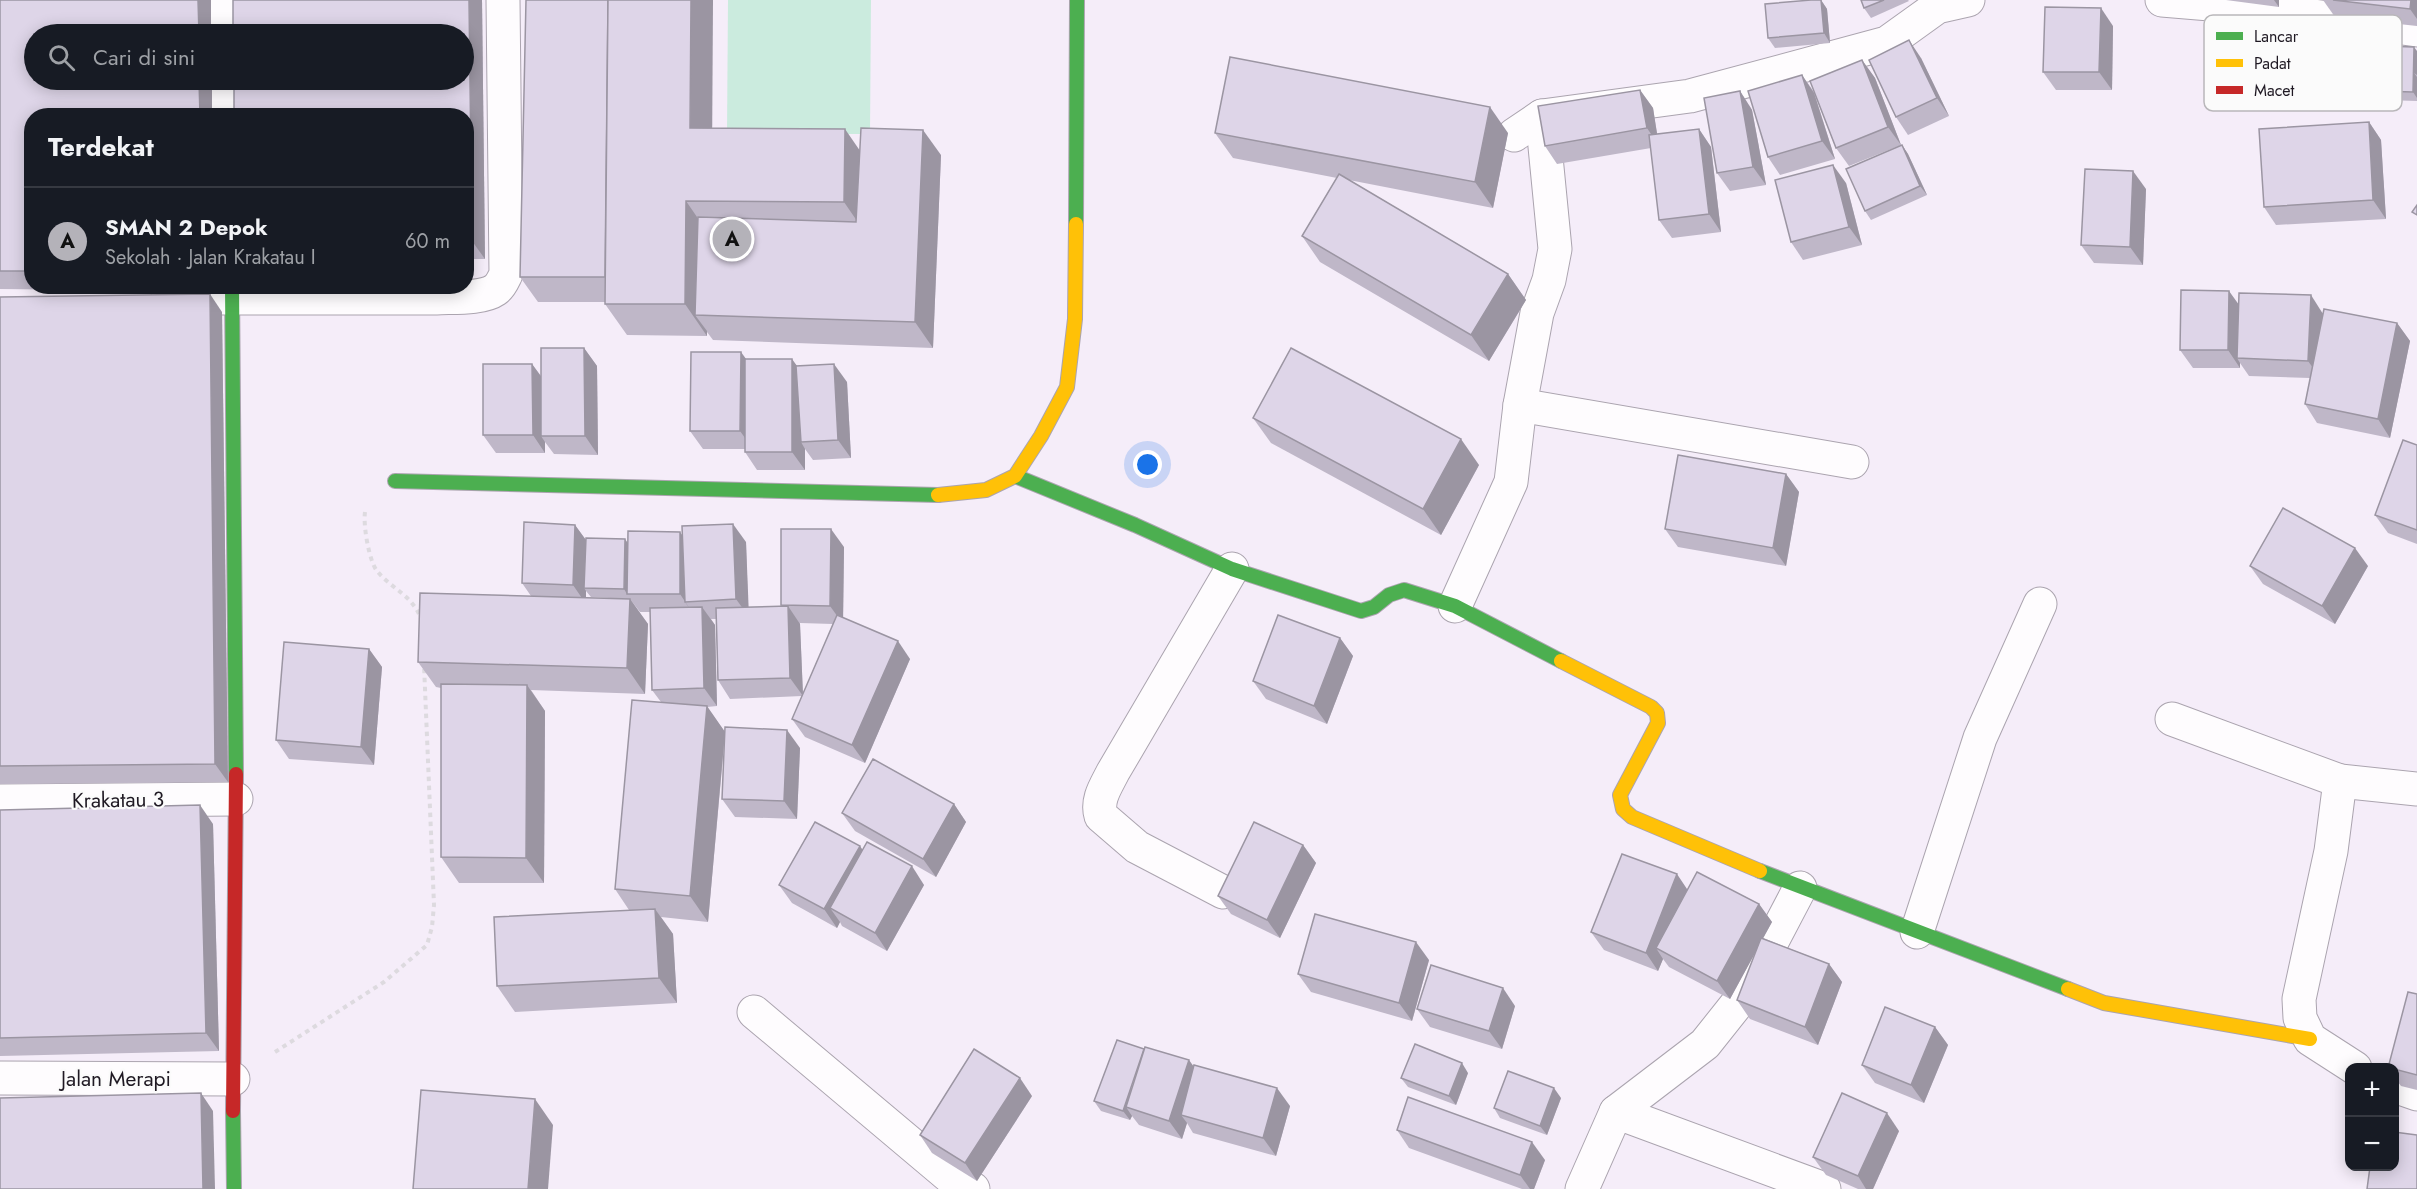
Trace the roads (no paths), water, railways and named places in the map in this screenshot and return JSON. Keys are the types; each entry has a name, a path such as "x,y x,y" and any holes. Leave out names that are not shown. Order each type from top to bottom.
{"street":[{"path":"225,0 226,24"},
{"path":"300,294 469,297 494,291 502,284 506,274 503,0"},
{"path":"395,481 945,495 986,490 1015,476 1041,436 1066,387 1075,319 1077,0"},
{"path":"2162,0 2305,15"},
{"path":"1514,135 1542,116 1690,96 1887,43 1947,2"},
{"path":"2402,28 2417,30"},
{"path":"227,90 228,108"},
{"path":"1455,606 1510,482 1520,405 1537,313 1549,280 1555,249 1542,116"},
{"path":"140,298 201,294"},
{"path":"232,294 236,798 234,1189"},
{"path":"1520,405 1852,462"},
{"path":"1015,476 1134,525 1232,569 1342,606 1361,610 1374,607 1389,595 1404,590 1455,606 1651,707 1657,713 1658,723 1620,795 1623,810 1632,817 1800,888 2104,1003 2310,1040 2347,1063"},
{"path":"1223,892 1137,847 1101,816 1098,808 1113,772 1232,569"},
{"path":"1917,932 1980,738 2040,604"},
{"path":"2172,719 2340,781 2417,789"},
{"path":"2310,1040 2300,1018 2299,999 2331,851 2340,781"},
{"name":"Krakatau 3","path":"0,801 236,798"},
{"path":"1582,1189 1616,1112 1705,1044 1744,995 1800,888"},
{"path":"754,1012 949,1176 973,1189"},
{"name":"Jalan Merapi","path":"0,1078 233,1079"},
{"path":"2399,1088 2417,1094"},
{"path":"1616,1112 1824,1189"}],"place":[{"name":"SMAN 2 Depok","path":"732,239"}]}
